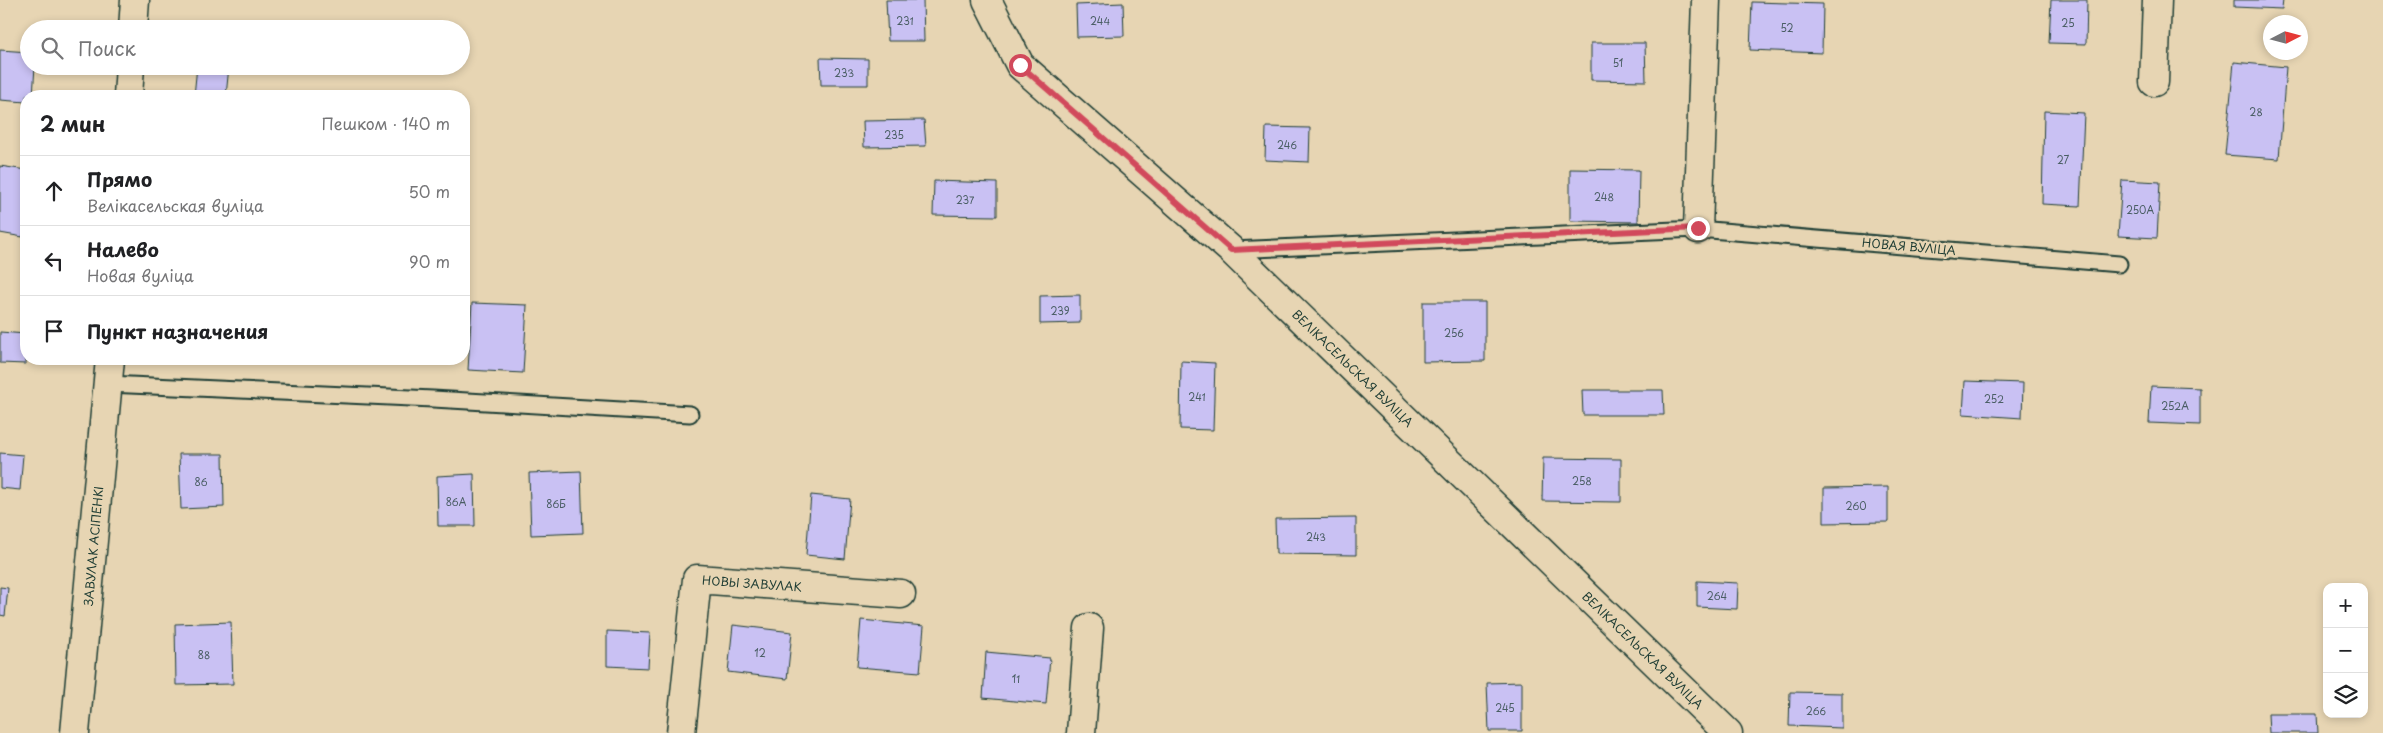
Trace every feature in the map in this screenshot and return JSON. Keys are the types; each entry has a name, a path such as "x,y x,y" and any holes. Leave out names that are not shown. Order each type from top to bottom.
{"street":[{"path":"134,20 135,0"},
{"name":"ВЕЛІКАСЕЛЬСКАЯ ВУЛІЦА","path":"987,0 1020,65 1231,250 1728,733"},
{"path":"1698,228 1706,0"},
{"path":"2154,82 2157,0"},
{"path":"128,90 129,75"},
{"name":"ЗАВУЛАК АСІПЕНКІ","path":"75,733 109,371"},
{"name":"НОВЫ ЗАВУЛАК","path":"681,733 697,579 901,594"},
{"path":"1081,733 1089,628"}],"lane":[{"name":"НОВАЯ ВУЛІЦА","path":"1231,250 1698,228 2119,264"},
{"path":"109,371 443,400 690,414"}],"building":[{"path":"886,0 923,0 924,41 888,41"},
{"path":"2051,0 2087,0 2086,44 2049,43"},
{"path":"2234,0 2283,0 2282,9 2234,7"},
{"path":"1752,2 1823,4 1822,53 1750,50"},
{"path":"1123,3 1124,36 1077,37 1076,5"},
{"path":"1591,43 1645,43 1646,81 1591,80"},
{"path":"0,50 20,51 20,75 34,75 33,90 20,90 20,102 0,100"},
{"path":"820,58 868,59 868,85 821,85"},
{"path":"2234,62 2286,67 2279,159 2225,155"},
{"path":"196,75 228,75 227,90 195,90"},
{"path":"2044,111 2084,113 2080,206 2042,204"},
{"path":"924,120 926,146 864,147 863,121"},
{"path":"1266,127 1310,128 1309,162 1265,160"},
{"path":"0,166 20,169 20,236 0,233"},
{"path":"1570,169 1639,170 1638,222 1570,221"},
{"path":"2122,180 2160,182 2157,238 2118,236"},
{"path":"934,181 997,183 997,216 933,215"},
{"path":"1080,295 1080,323 1040,324 1040,296"},
{"path":"1423,302 1485,302 1485,361 1423,362"},
{"path":"472,303 527,305 523,373 468,370 468,365 470,365"},
{"path":"0,332 20,334 20,364 0,363"},
{"path":"1181,361 1215,363 1213,430 1180,429"},
{"path":"1965,381 2023,383 2022,418 1963,414"},
{"path":"2151,386 2200,388 2200,425 2149,423"},
{"path":"1582,390 1663,390 1664,415 1583,415"},
{"path":"0,453 23,455 20,490 0,488"},
{"path":"179,454 223,454 224,507 181,509"},
{"path":"1543,458 1621,459 1621,502 1542,501"},
{"path":"581,471 583,533 531,535 529,473"},
{"path":"474,474 475,526 438,526 437,476"},
{"path":"1888,487 1888,522 1824,523 1824,488"},
{"path":"811,495 850,499 845,559 806,555"},
{"path":"1356,518 1356,555 1276,554 1275,519"},
{"path":"1697,581 1738,583 1737,609 1697,607"},
{"path":"0,587 8,588 5,616 0,615"},
{"path":"861,620 924,626 920,672 857,667"},
{"path":"231,622 233,684 176,685 175,624"},
{"path":"733,625 792,632 787,679 728,672"},
{"path":"607,631 650,633 648,668 607,666"},
{"path":"986,652 1050,658 1046,704 983,698"},
{"path":"1522,682 1522,731 1489,731 1487,683"},
{"path":"1790,692 1842,693 1842,728 1789,726"},
{"path":"2268,714 2317,714 2318,733 2269,733"}],"route":[{"path":"1020,65 1231,250 1698,228"}]}
